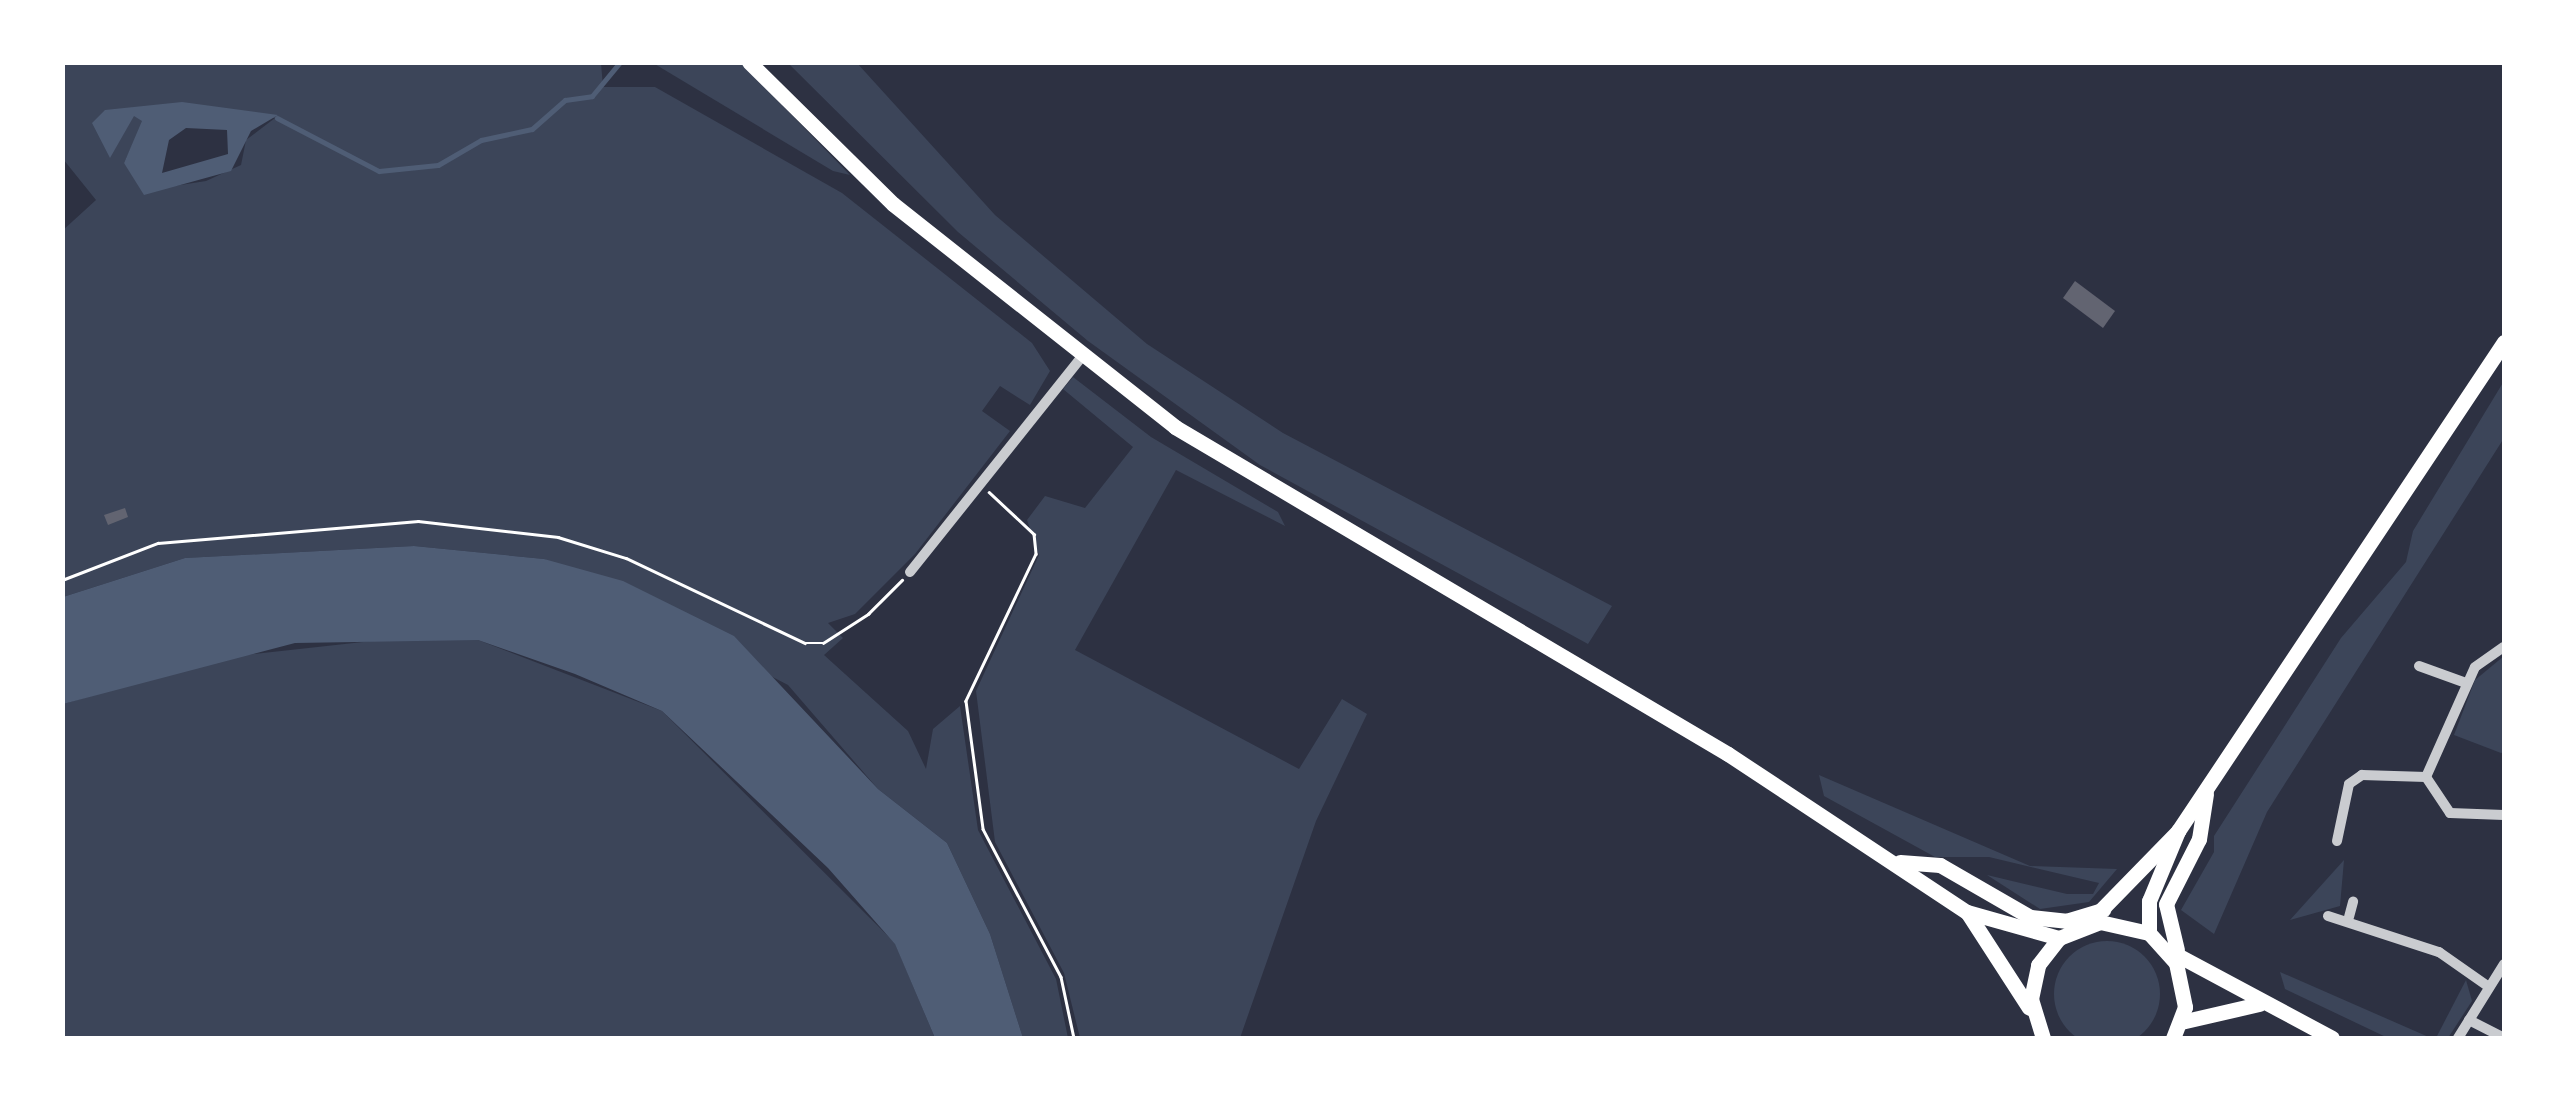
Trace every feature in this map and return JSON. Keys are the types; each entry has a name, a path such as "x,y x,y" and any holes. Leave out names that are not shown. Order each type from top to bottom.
{"main road":[{"path":"749,62 893,204 1080,358 1302,509 1896,862 1966,912 2019,989 2043,1038"},
{"path":"2033,1016 2033,982 2060,938 2103,910 2178,831 2504,342"},
{"path":"2173,1038 2181,1022 2182,977 2166,904 2199,839 2207,790"},
{"path":"2149,933 2149,902 2178,831"},
{"path":"1896,862 1940,865 2030,917 2066,921 2103,910"},
{"path":"1966,912 2060,938"},
{"path":"2083,925 2117,922 2149,933 2175,954 2259,1004 2332,1038"},
{"path":"2019,989 2033,1038"},
{"path":"2181,1022 2259,1004"}],"street":[{"path":"910,572 1080,358"},
{"path":"2426,777 2466,683 2504,648"},
{"path":"2419,666 2466,683"},
{"path":"2337,840 2354,777 2426,777"},
{"path":"2426,777 2450,813 2504,815"},
{"path":"2349,917 2352,902"},
{"path":"2328,916 2349,917 2390,941 2438,952 2490,987"},
{"path":"2458,1038 2504,964"},
{"path":"2469,1020 2504,1038"}],"path":[{"path":"982,484 1034,534 1036,554 966,701 983,829 1061,977 1074,1038"},
{"path":"62,580 158,542 418,522 558,537 626,558 804,643 824,643 910,572"}],"shaded area":[{"path":"63,62 601,63 603,87 655,87 842,193 1032,343 1050,371 1030,405 1000,386 982,411 1010,431 915,554 855,614 828,623 843,638 824,655 908,731 926,769 933,729 960,706 978,830 1056,979 1068,1038 1023,1038 990,934 947,843 878,789 788,685 544,559 414,546 185,558 63,597 62,231 96,200 63,159","holes":["203,107 275,118 246,140 241,165 206,181 174,186 124,163 149,109"]},
{"path":"653,63 741,63 850,175 833,171"},
{"path":"788,63 857,63 995,215 1147,344 1283,433 1612,606 1588,644 1260,465 1088,341 958,232"},
{"path":"182,102 278,115 251,131 231,171 144,195 124,163 142,121 134,116 110,158 92,123 105,110","holes":["186,128 227,130 228,154 162,173 169,140"]},
{"path":"1073,377 1151,437 1278,512 1285,526 1176,470 1075,650 1299,769 1342,699 1367,714 1316,821 1240,1038 1080,1038 1064,973 995,842 976,691 1039,555 1027,520 1045,496 1085,508 1133,447 1063,389"},
{"path":"2504,381 2504,438 2267,812 2214,934 2181,910 2214,852 2214,836 2341,638 2406,562 2413,531"},
{"path":"414,546 544,559 623,581 734,636 878,789 947,843 990,934 1023,1038 935,1038 895,944 828,868 662,711 575,674 478,640 295,643 63,704 63,597 185,558"},
{"path":"390,639 478,640 662,711 895,943 935,1038 63,1038 63,704 226,657"},
{"path":"2504,656 2501,753 2454,735 2475,680"},
{"path":"1819,775 2030,866 2117,869 2089,902 2040,909 1987,875 2067,894 2093,894 2099,883 1989,857 1935,857 1824,796"},
{"path":"2344,860 2340,906 2290,920"},
{"path":"2107,941 2127,945 2145,956 2156,974 2160,994 2156,1014 2145,1032 2127,1043 2107,1047 2087,1043 2069,1032 2058,1014 2054,994 2058,974 2069,956 2087,945"},
{"path":"2280,972 2431,1038 2388,1038 2285,989"},
{"path":"2466,980 2472,1001 2448,1038 2436,1038"}],"building":[{"path":"2075,281 2115,311 2103,328 2063,298"},
{"path":"125,508 128,517 108,525 104,515"}],"waterway":[{"path":"277,118 379,171 438,165 481,140 532,129 565,100 592,96 620,62"}]}
